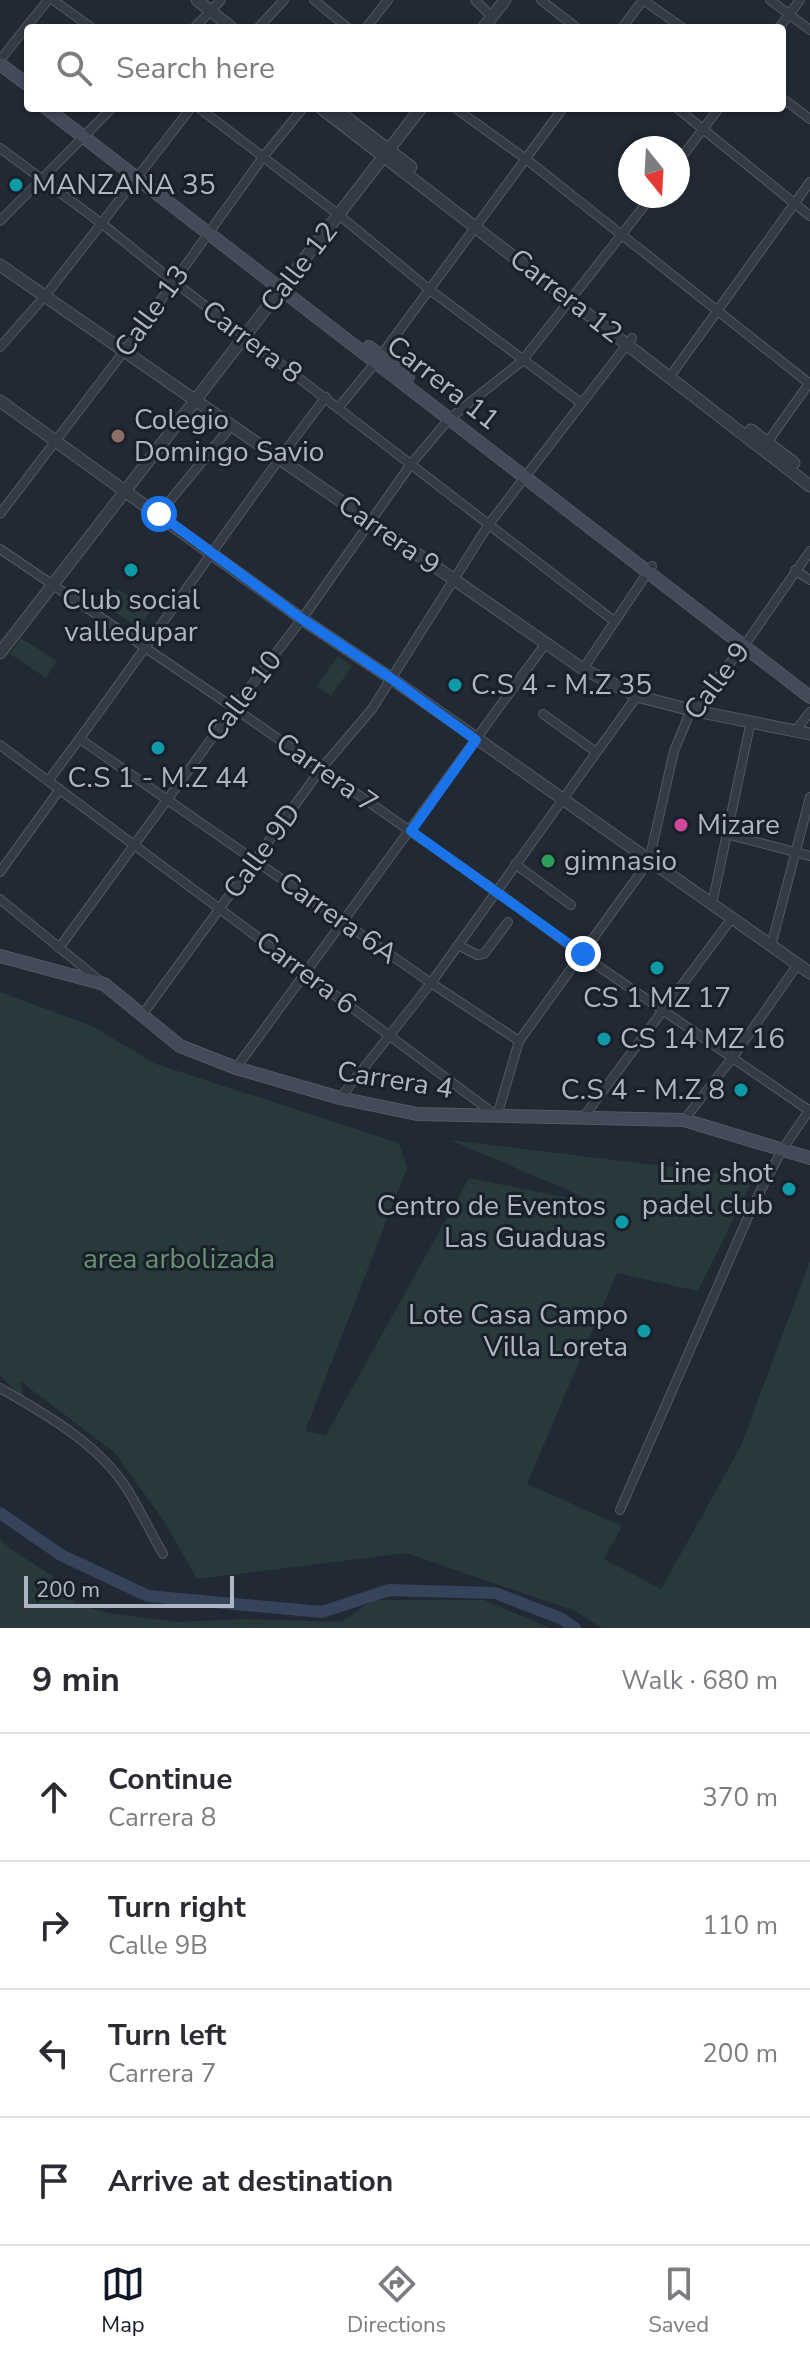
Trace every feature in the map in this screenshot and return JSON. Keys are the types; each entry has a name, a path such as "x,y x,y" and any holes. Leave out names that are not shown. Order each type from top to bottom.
{"main road":[{"path":"0,62 24,82"},
{"path":"0,73 24,91"},
{"name":"Carrera 11","path":"52,112 140,174 746,643 810,697"},
{"name":"Carrera 11","path":"61,112 86,134"},
{"name":"Carrera 11","path":"746,643 810,686"},
{"name":"Carrera 4","path":"0,956 104,984 180,1046 236,1068 340,1098 417,1114 684,1120 810,1158"}],"street":[{"path":"31,24 51,0 86,24"},
{"path":"185,0 226,24"},
{"path":"197,0 217,24"},
{"path":"198,24 221,0"},
{"path":"262,24 284,0"},
{"path":"314,0 343,24"},
{"path":"369,24 388,0"},
{"path":"475,0 492,17"},
{"path":"486,24 505,0"},
{"path":"541,0 572,24"},
{"path":"625,24 643,0 677,24"},
{"path":"770,0 810,30"},
{"path":"782,24 800,0"},
{"path":"0,62 24,33"},
{"path":"786,101 810,119"},
{"path":"0,221 108,112"},
{"path":"0,347 45,296 188,112"},
{"path":"204,112 522,361 580,402"},
{"name":"Calle 13","path":"0,514 125,350 263,157 300,112"},
{"name":"Carrera 12","path":"327,112 387,153"},
{"name":"Carrera 12","path":"338,112 478,225 764,445 810,476"},
{"name":"Calle 12","path":"0,653 418,112"},
{"path":"461,112 526,159 810,383 764,445"},
{"path":"339,407 430,290 560,112"},
{"path":"682,112 810,216"},
{"path":"690,146 716,112"},
{"name":"Carrera 8","path":"0,148 614,621"},
{"path":"674,371 810,182"},
{"name":"Calle 10","path":"59,948 302,619 411,464 453,416 522,361 643,208"},
{"name":"Carrera 9","path":"0,265 583,669 637,696 810,734"},
{"name":"Carrera 12","path":"630,341 674,371 810,486"},
{"name":"Calle 9D","path":"143,1014 321,769 372,709 489,524 630,341"},
{"path":"48,781 326,397"},
{"path":"0,401 302,619 810,973"},
{"path":"159,514 232,425"},
{"name":"Carrera 7","path":"0,549 411,831 661,1010 810,1110"},
{"name":"Calle 9","path":"497,1116 519,1041 649,861 674,751 691,710 746,643 810,551"},
{"path":"583,669 650,569"},
{"path":"795,570 810,580"},
{"path":"236,1068 546,643"},
{"path":"340,1098 431,983 637,696"},
{"path":"796,730 810,712"},
{"path":"543,714 596,752"},
{"path":"712,904 751,721"},
{"name":"Carrera 6A","path":"80,739 519,1041"},
{"name":"Carrera 6","path":"0,745 497,1116"},
{"path":"0,872 60,789"},
{"path":"771,946 810,797"},
{"path":"726,834 810,856"},
{"path":"515,864 571,905"},
{"path":"0,899 104,984"},
{"path":"581,1119 732,918"},
{"path":"458,945 477,955 484,954 508,922"},
{"path":"684,1120 798,964"},
{"path":"620,1510 732,1253 782,1150 810,1110"},
{"path":"0,1388 49,1416 105,1462 125,1487 163,1554"}],"green space":[{"path":"118,589 151,611 139,628 107,607"},
{"path":"21,638 57,661 46,678 10,654"},
{"path":"338,656 352,666 331,696 317,686"},
{"name":"area arbolizada","path":"0,992 92,1026 156,1064 399,1143 407,1168 305,1431 326,1435 469,1178 589,1202 450,1140 754,1177 698,1291 617,1273 527,1484 622,1526 604,1559 661,1589 740,1448 810,1261 810,1628 602,1628 575,1611 406,1553 197,1579 164,1521 114,1452 20,1381 25,1402 0,1375"},
{"path":"0,1539 54,1577 75,1604 109,1613 177,1622 243,1619 341,1622 373,1600 484,1600 550,1628 0,1628"}],"waterway":[{"path":"0,1513 61,1555 148,1596 322,1612 389,1590 495,1593 560,1618 575,1628"}],"place":[{"name":"MANZANA 35","path":"16,185"},
{"name":"Colegio Domingo Savio","path":"118,436"},
{"name":"Club social valledupar","path":"131,570"},
{"name":"C.S 4 - M.Z 35","path":"455,685"},
{"name":"C.S 1 - M.Z 44","path":"158,748"},
{"name":"Mizare","path":"681,825"},
{"name":"gimnasio","path":"548,861"},
{"name":"CS 1 MZ 17","path":"657,968"},
{"name":"CS 14 MZ 16","path":"604,1039"},
{"name":"C.S 4 - M.Z 8","path":"741,1090"},
{"name":"Line shot padel club","path":"789,1189"},
{"name":"Centro de Eventos Las Guaduas","path":"622,1222"},
{"name":"Lote Casa Campo Villa Loreta","path":"644,1331"}],"route":[{"path":"159,514 302,619 476,740 411,831 583,954"}]}
